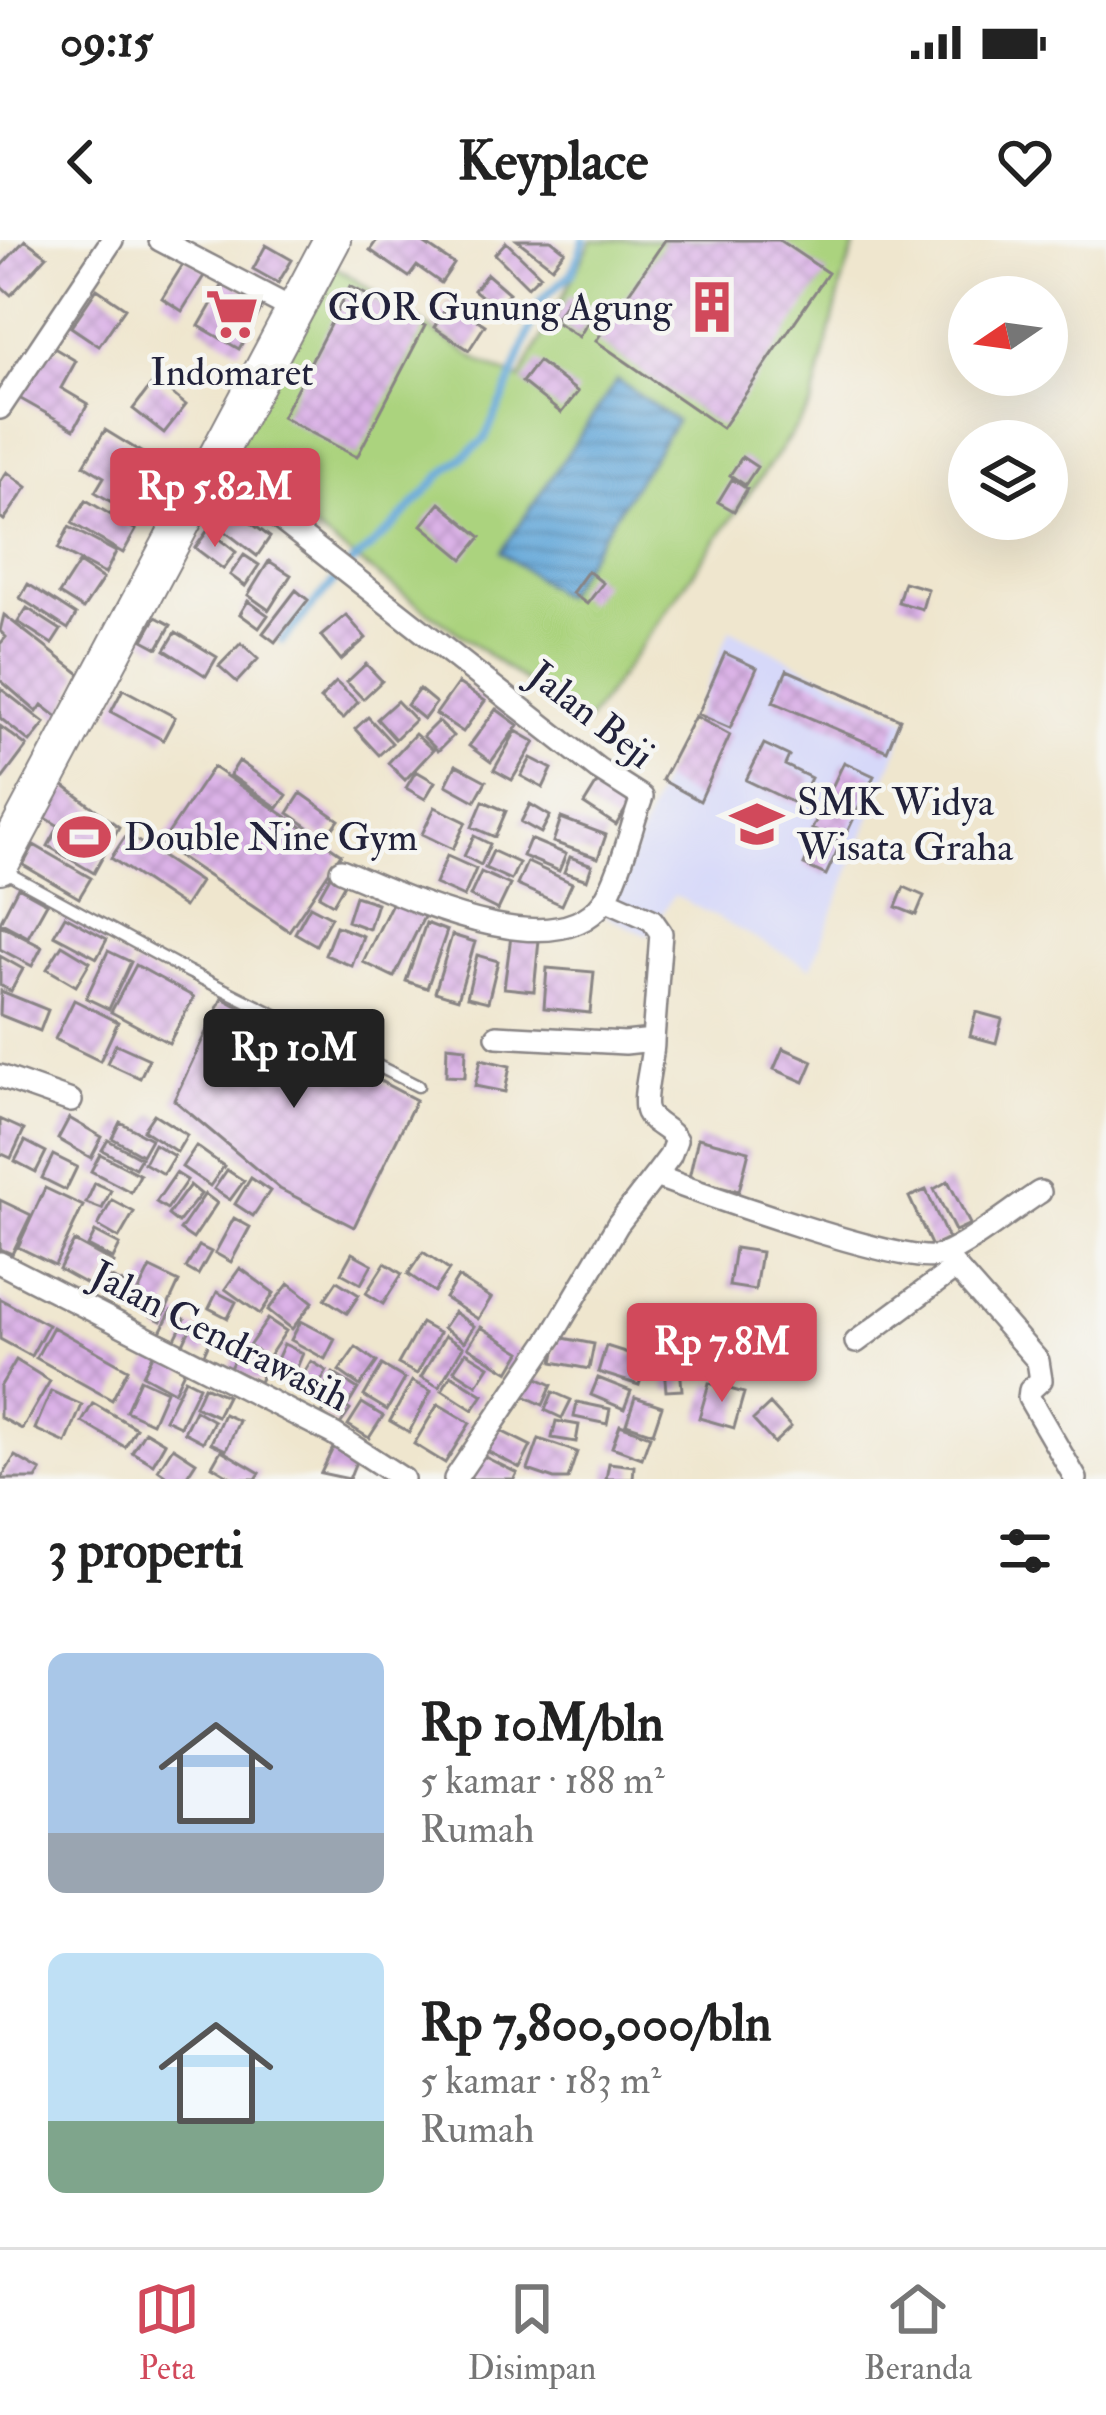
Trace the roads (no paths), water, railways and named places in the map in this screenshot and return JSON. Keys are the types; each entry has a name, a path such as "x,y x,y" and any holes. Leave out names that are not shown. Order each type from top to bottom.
{"highway":[{"path":"0,867 332,240"}],"street":[{"path":"0,408 112,240"},
{"path":"160,240 294,310"},
{"name":"Jalan Beji","path":"212,466 598,769 642,797 605,898"},
{"path":"341,871 486,924 565,927 582,921 605,898 652,920 661,933 646,1108 676,1140 670,1156 617,1225 552,1336 454,1479"},
{"path":"497,1036 625,1043 653,1040"},
{"path":"0,1076 70,1101"},
{"path":"655,1176 857,1242 949,1262 1038,1361 1041,1380 1030,1390 1029,1398 1076,1479"},
{"path":"856,1342 1040,1192"},
{"name":"Jalan Cendrawasih","path":"0,1263 334,1434 403,1479"}],"lane":[{"path":"0,867 189,973 418,1086"}],"water":[{"path":"617,380 676,421 562,597 501,552"}],"waterway":[{"path":"282,641 342,572 441,475 484,440 541,300 572,273 584,240"}],"place":[{"name":"GOR Gunung Agung","path":"712,307"},
{"name":"Indomaret","path":"232,314"},
{"name":"SMK Widya Wisata Graha","path":"757,824"},
{"name":"Double Nine Gym","path":"84,837"}]}
